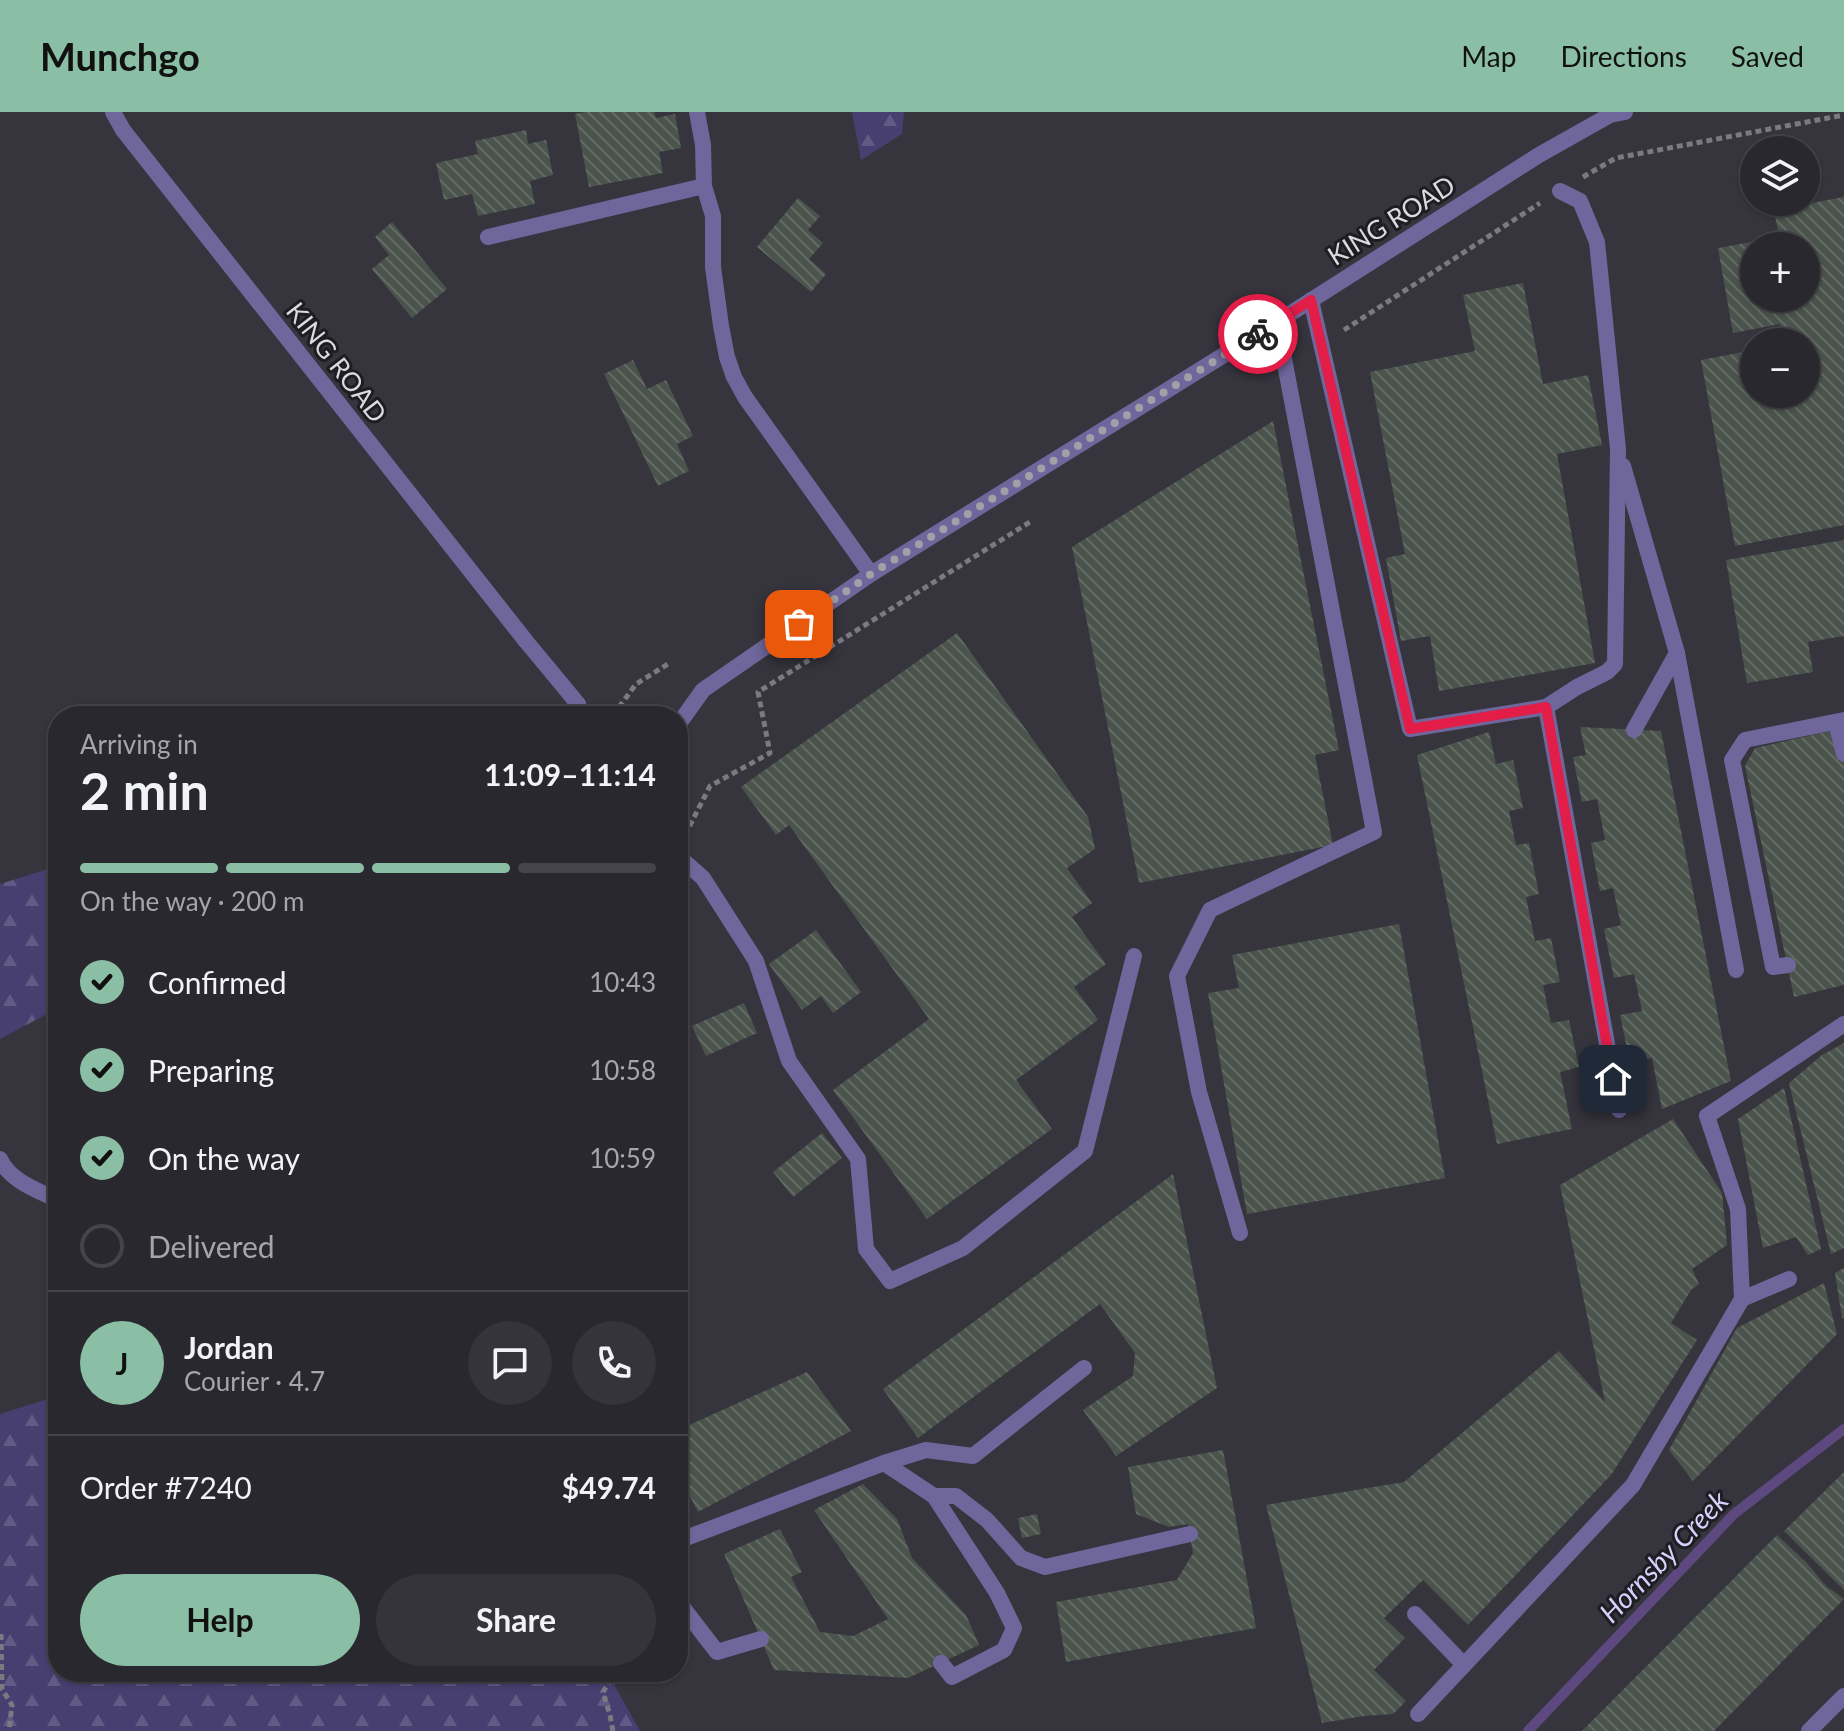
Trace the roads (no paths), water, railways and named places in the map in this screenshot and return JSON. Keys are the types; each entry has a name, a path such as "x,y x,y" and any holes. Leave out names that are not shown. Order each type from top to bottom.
{"street":[{"name":"KING ROAD","path":"113,112 123,130 577,706"},
{"path":"697,112 703,145 704,186 713,216 713,267 721,326 734,377 871,574"},
{"name":"KING ROAD","path":"688,711 703,690 871,574 1539,155 1615,113"},
{"path":"488,237 704,186"},
{"path":"1311,300 1410,729 1546,707 1607,672 1615,664 1618,449 1597,242 1580,201 1560,191"},
{"path":"1240,1233 1199,1092 1177,976 1210,910 1374,832 1277,322"},
{"path":"1618,449 1677,653 1736,970"},
{"path":"1634,730 1677,653"},
{"path":"1546,707 1619,1110"},
{"path":"1788,965 1773,967 1732,760 1745,740 1840,721 1844,754"},
{"path":"688,865 703,878 756,961 789,1061 858,1159 866,1249 890,1281 963,1248 1085,1151 1134,956"},
{"path":"1418,1714 1633,1485 1742,1299 1738,1209 1707,1116 1844,1024"},
{"path":"0,1159 5,1169 48,1195"},
{"path":"1742,1299 1789,1279"},
{"path":"688,1537 926,1450 973,1456 1084,1368"},
{"path":"884,1463 934,1496 997,1593 1014,1628 1004,1650 952,1677 941,1663"},
{"path":"934,1496 956,1496 987,1520 1021,1558 1045,1567 1190,1534"},
{"path":"688,1614 717,1652 761,1639"},
{"path":"1415,1614 1464,1665"},
{"path":"1809,1731 1844,1696"}],"waterway":[{"name":"Hornsby Creek","path":"1528,1731 1734,1514 1844,1429"}]}
